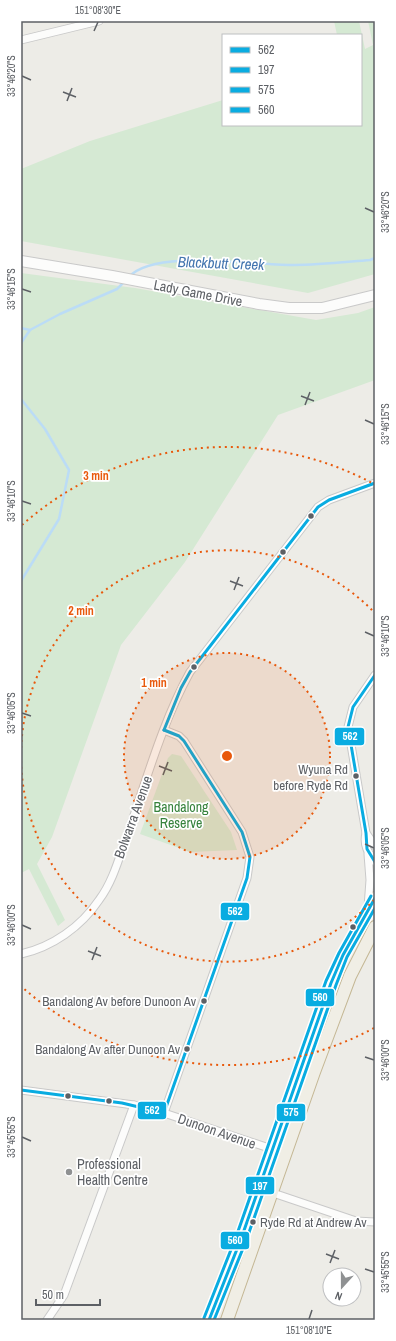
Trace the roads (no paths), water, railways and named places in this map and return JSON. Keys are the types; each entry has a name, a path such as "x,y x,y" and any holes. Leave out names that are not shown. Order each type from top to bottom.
{"highway":[{"path":"209,1320 241,1239 331,982 343,955 375,898"},
{"path":"226,1320 273,1192 314,1072 350,976 375,927"}],"main road":[{"name":"Lady Game Drive","path":"21,261 140,281 259,304 289,308 322,308 375,295"}],"street":[{"path":"21,40 99,21"},
{"name":"Bolwarra Avenue","path":"21,954 58,940 74,928 100,900 114,871 180,688 190,672 318,507 329,500 375,483"},
{"path":"375,675 353,707 348,727 366,833 375,846"},
{"path":"164,730 179,736 184,741 242,832 247,845 250,867 164,1113"},
{"path":"366,833 364,840 368,853 370,880 368,909"},
{"path":"368,853 375,862"},
{"name":"Dunoon Avenue","path":"21,1090 134,1105 164,1113 272,1149"},
{"path":"47,1320 64,1295 134,1105"},
{"path":"273,1192 356,1221 375,1222"}],"waterway":[{"name":"Blackbutt Creek","path":"129,277 142,268 160,263 182,261 207,260 277,265 304,265 370,260 375,258"},
{"name":"Blackbutt Creek","path":"21,343 30,330 60,314 117,289 124,282"},
{"path":"21,328 30,330"},
{"name":"Blackbutt Creek","path":"21,399 45,429 69,470 59,519 21,581"}],"place":[{"name":"Wyuna Rd before Ryde Rd","path":"356,776"},
{"name":"Bandalong Av before Dunoon Av","path":"204,1001"},
{"name":"Bandalong Av after Dunoon Av","path":"187,1049"},
{"name":"Professional Health Centre","path":"69,1172"},
{"name":"Ryde Rd at Andrew Av","path":"253,1222"}],"park label":[{"name":"Bandalong Reserve","path":"181,816"}]}
